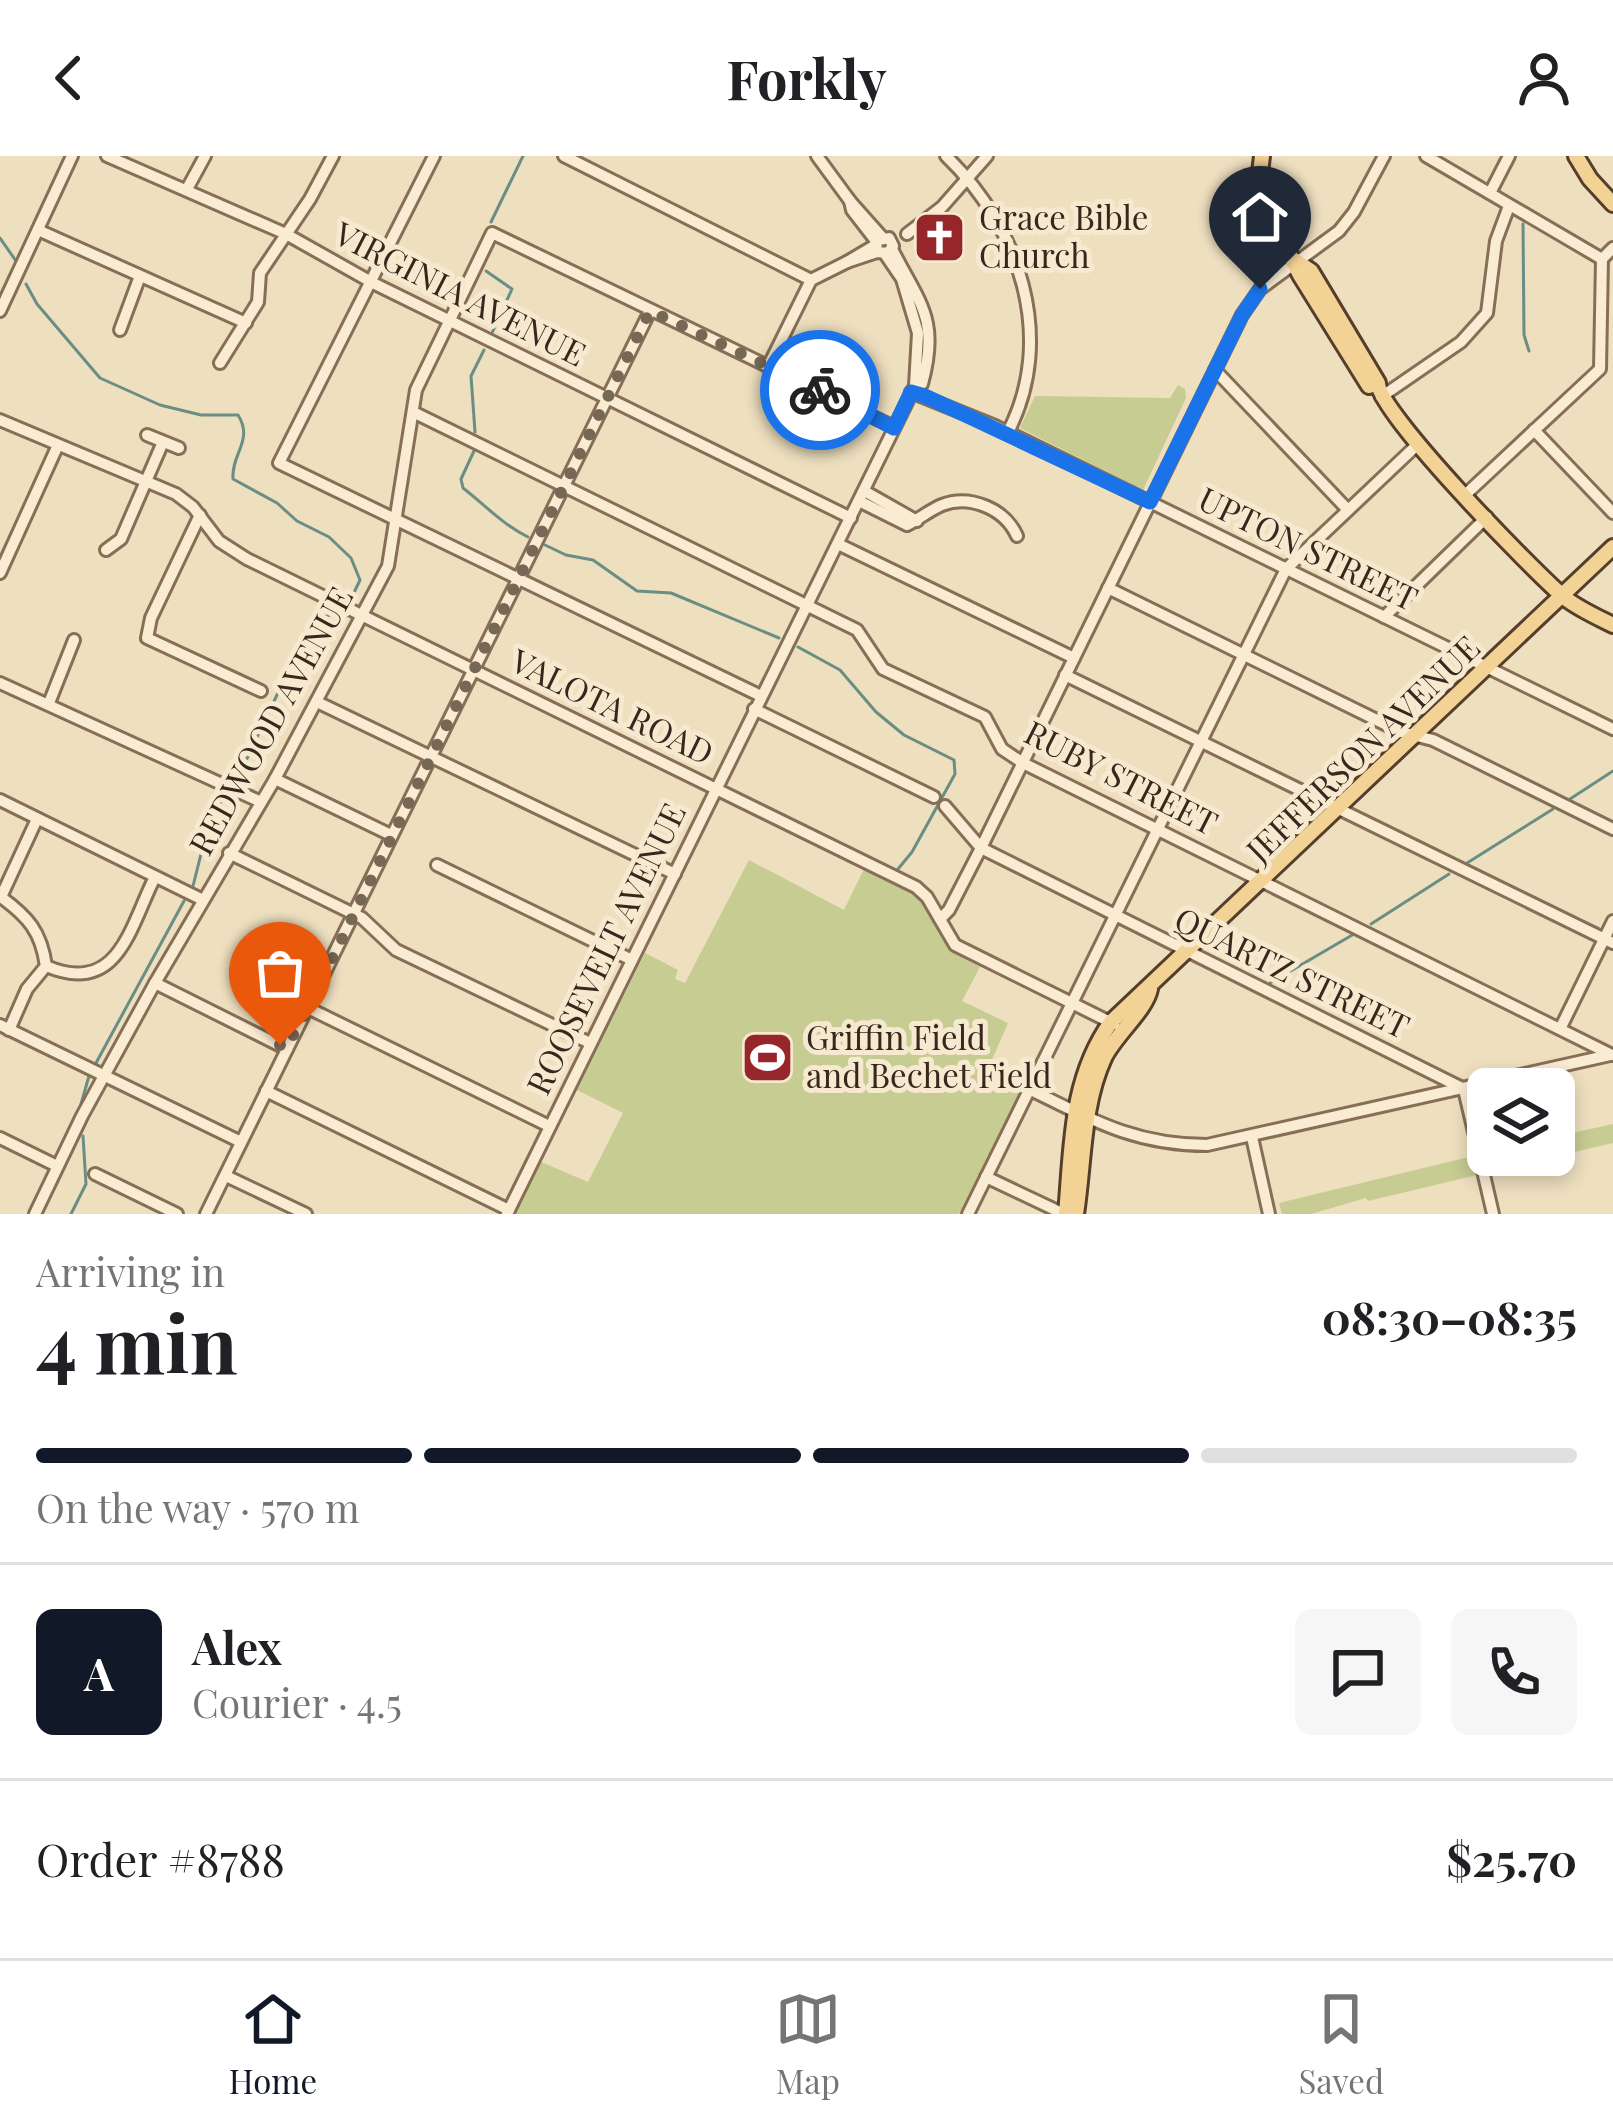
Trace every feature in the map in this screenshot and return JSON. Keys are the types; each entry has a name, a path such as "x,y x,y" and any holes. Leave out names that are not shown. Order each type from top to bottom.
{"main road":[{"path":"1262,156 1262,197 1296,261 1311,272 1378,383 1379,393 1418,445 1562,596 1613,625"},
{"path":"1580,156 1613,194"},
{"path":"1580,156 1590,179 1613,204"},
{"name":"JEFFERSON AVENUE","path":"1076,1214 1082,1077 1143,990 1613,547"},
{"name":"JEFFERSON AVENUE","path":"1065,1214 1081,1115"}],"street":[{"path":"0,311 72,156"},
{"name":"VIRGINIA AVENUE","path":"107,156 286,234 373,284 850,518"},
{"path":"187,189 205,156"},
{"path":"220,363 258,302 260,273 333,156"},
{"path":"434,156 279,463 761,696"},
{"path":"564,156 811,280"},
{"name":"ROOSEVELT AVENUE","path":"508,1212 913,389 918,333 907,291 883,245 817,156"},
{"path":"946,156 968,177 998,221 1028,301 1027,383 1008,432"},
{"path":"768,367 811,280 927,222 987,156"},
{"path":"940,919 981,848 1242,315 1260,289 1339,232 1384,156"},
{"path":"1426,156 1602,259"},
{"path":"1490,194 1509,156"},
{"path":"1379,393 1461,342 1487,313 1496,241 1509,206"},
{"path":"38,230 247,323"},
{"name":"REDWOOD AVENUE","path":"35,1214 155,983 275,779 388,566 416,391 492,232 650,311"},
{"path":"1465,495 1600,369 1602,259 1613,248"},
{"path":"120,330 140,276"},
{"path":"206,1214 650,311 894,428"},
{"path":"1600,369 1613,381"},
{"path":"1215,370 1348,510"},
{"name":"UPTON STREET","path":"913,389 1613,729"},
{"name":"RUBY STREET","path":"413,412 857,630 883,669 985,717 1002,749 1023,763 1613,1056"},
{"name":"VALOTA ROAD","path":"0,420 176,494 219,541 247,559 916,887 955,945 1116,1025"},
{"path":"1534,430 1613,513"},
{"path":"147,435 179,448"},
{"path":"106,550 121,539 163,442"},
{"path":"0,572 58,445"},
{"path":"968,1214 1286,569 1418,445"},
{"path":"863,497 908,525 944,504 973,502 1005,518 1017,536"},
{"path":"200,515 151,618 147,638 262,691"},
{"path":"1384,617 1487,517"},
{"path":"838,544 1074,658"},
{"path":"1108,588 1613,830"},
{"path":"49,703 74,640"},
{"path":"1066,675 1608,941"},
{"path":"0,682 259,801"},
{"path":"316,701 675,874"},
{"path":"754,709 939,801 981,848"},
{"path":"275,779 391,836"},
{"path":"0,800 203,900"},
{"path":"37,818 1,897 31,919 46,966 4,1028 241,1142"},
{"name":"QUARTZ STREET","path":"981,848 1464,1089"},
{"path":"229,853 352,914 380,932 396,950 590,1043"},
{"path":"437,865 630,959"},
{"path":"46,966 93,973 110,964 124,946 155,877"},
{"path":"1561,1027 1608,941 1613,921"},
{"path":"155,983 286,1048"},
{"path":"308,1008 549,1126"},
{"path":"1573,1062 1579,1048 1575,1035"},
{"path":"1029,1089 1118,1133 1151,1142 1207,1145 1613,1056"},
{"path":"1464,1089 1493,1214"},
{"path":"266,1091 508,1212"},
{"path":"1252,1137 1269,1214"},
{"path":"0,1138 57,1166"},
{"path":"95,1174 177,1214"},
{"path":"226,1175 306,1214"},
{"path":"986,1177 1065,1214"}],"green space":[{"path":"1178,385 1185,389 1186,398 1143,490 1020,428 1035,396 1170,398"},
{"path":"749,860 844,910 864,869 918,896 955,952 981,965 962,1001 1008,1023 991,1062 1028,1078 959,1214 512,1214 539,1161 588,1182 623,1113 577,1090 645,953 678,970 675,979 685,983"},
{"path":"1613,1124 1613,1143 1575,1152 1575,1132"},
{"path":"1467,1157 1467,1176 1473,1176 1311,1214 1282,1214 1279,1203"}],"waterway":[{"path":"491,222 523,156"},
{"path":"1523,224 1524,335 1529,351"},
{"path":"0,238 16,261"},
{"path":"486,271 512,289 492,333"},
{"path":"26,284 37,304 100,378 160,405 201,415 238,415 244,432 233,479 329,537 351,558 360,580 351,599"},
{"path":"475,432 471,376 484,350"},
{"path":"474,451 461,479 463,488 528,537"},
{"path":"545,545 593,560 637,591 671,593 779,638"},
{"path":"232,781 311,623 334,613"},
{"path":"798,647 840,670 876,712 904,735 954,760 955,774 898,869"},
{"path":"1570,799 1613,771"},
{"path":"193,886 206,834 224,795"},
{"path":"1467,863 1553,809"},
{"path":"1371,924 1449,874"},
{"path":"96,1063 184,901"},
{"path":"1270,983 1354,934"},
{"path":"81,1104 89,1076"},
{"path":"71,1214 86,1184 83,1136"}],"way so far":[{"path":"280,1045 286,1048 308,1008 650,311 820,390"}],"place":[{"name":"Grace Bible Church","path":"940,237"},
{"name":"Griffin Field and Bechet Field","path":"767,1057"}],"route":[{"path":"820,390 894,428 911,392 925,396 1150,502 1242,315 1260,289"}]}
